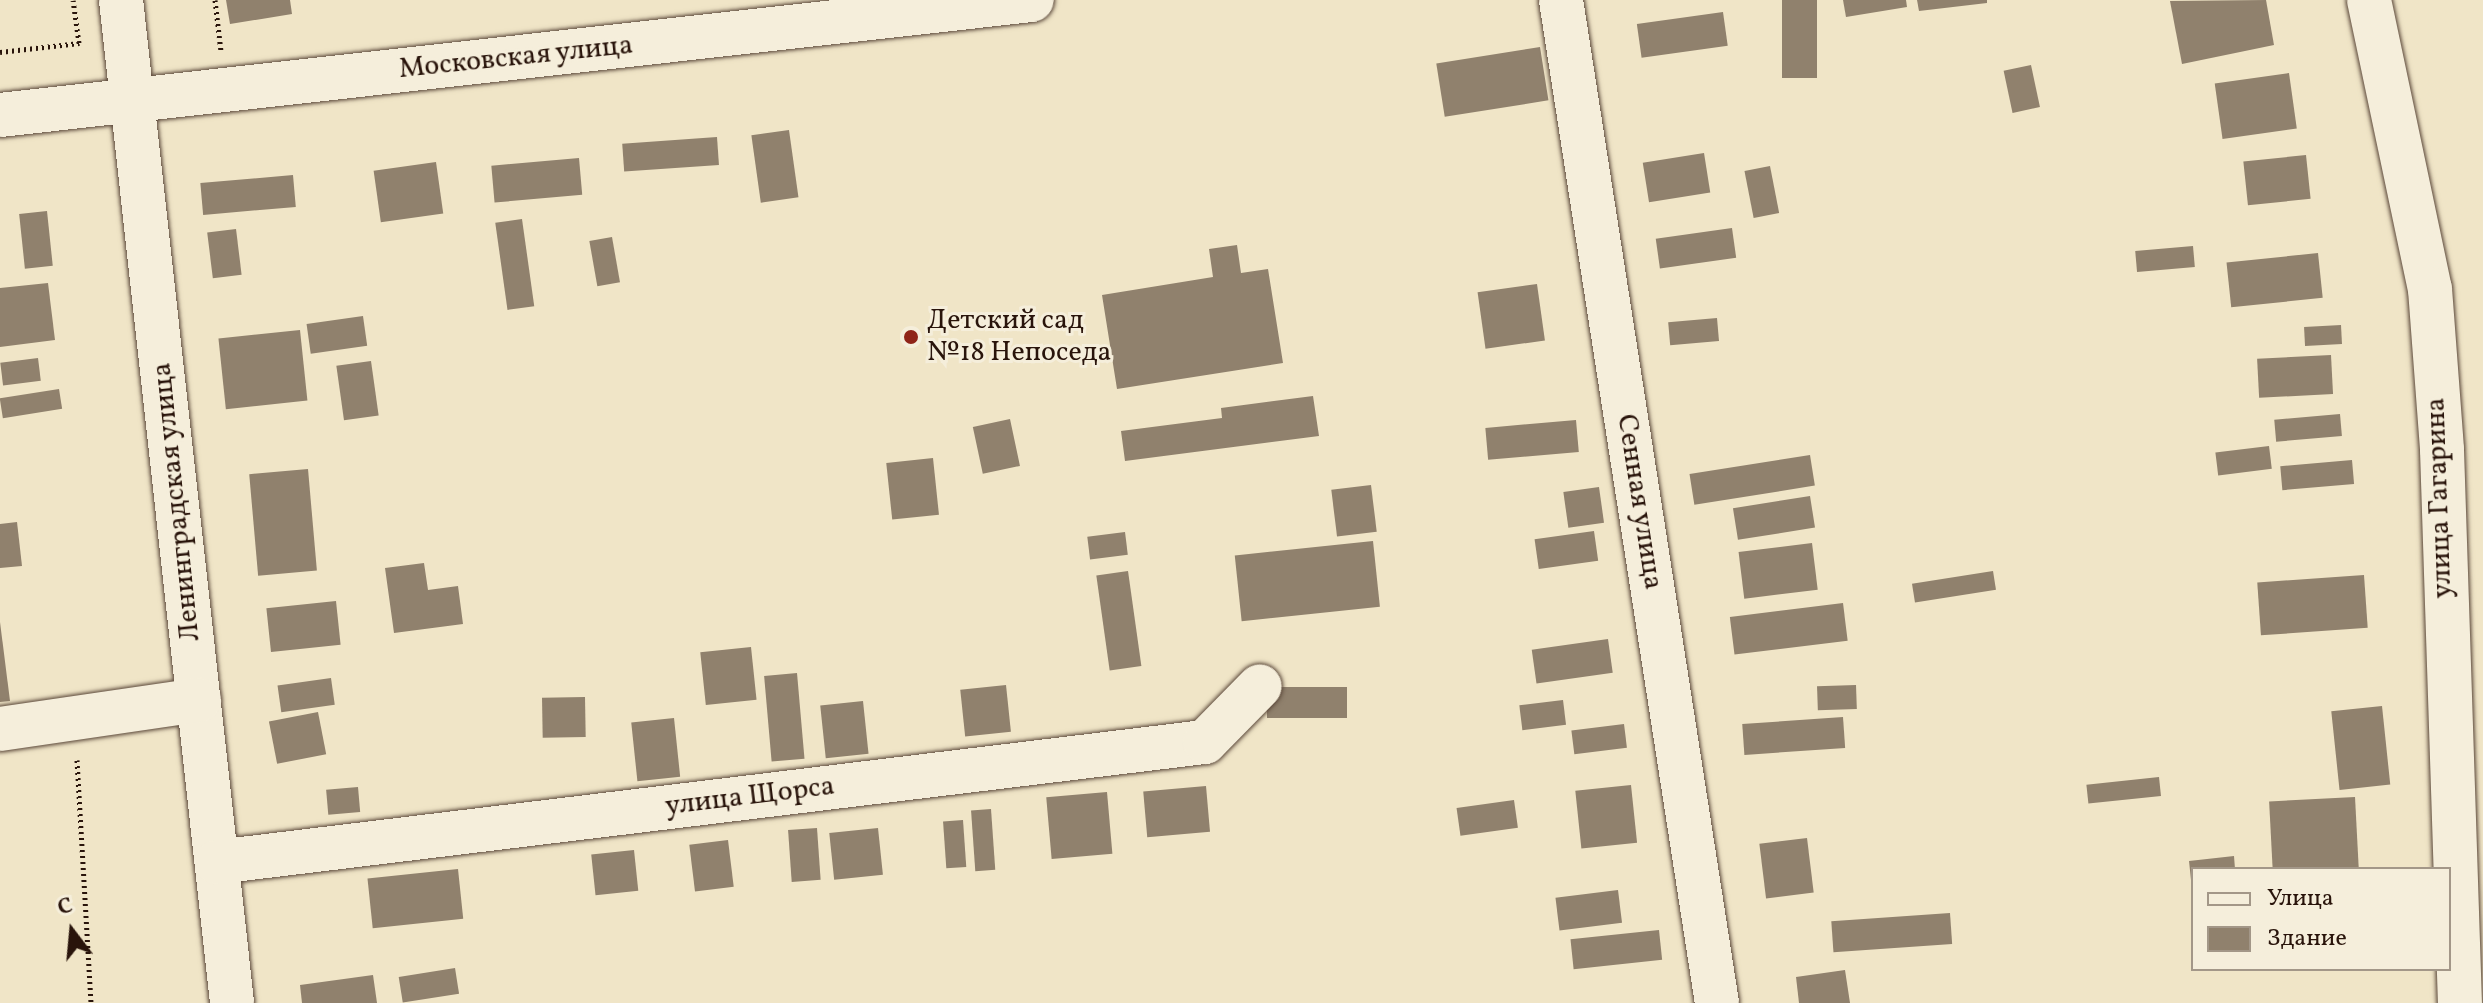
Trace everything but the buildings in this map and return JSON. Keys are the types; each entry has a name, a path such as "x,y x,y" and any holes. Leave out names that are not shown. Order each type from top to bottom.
{"street":[{"name":"Ленинградская улица","path":"121,0 232,1003"},
{"name":"Московская улица","path":"0,115 1032,0"},
{"name":"Сенная улица","path":"1561,0 1717,1003"},
{"name":"улица Гагарина","path":"2369,0 2430,289 2442,450 2460,1003"},
{"name":"улица Щорса","path":"217,862 1205,742 1260,686"},
{"path":"0,729 199,700"}],"path":[{"path":"0,52 79,43 73,0"},
{"path":"75,719 91,1003"}],"place":[{"name":"Детский сад №18 Непоседа","path":"911,337"}]}
